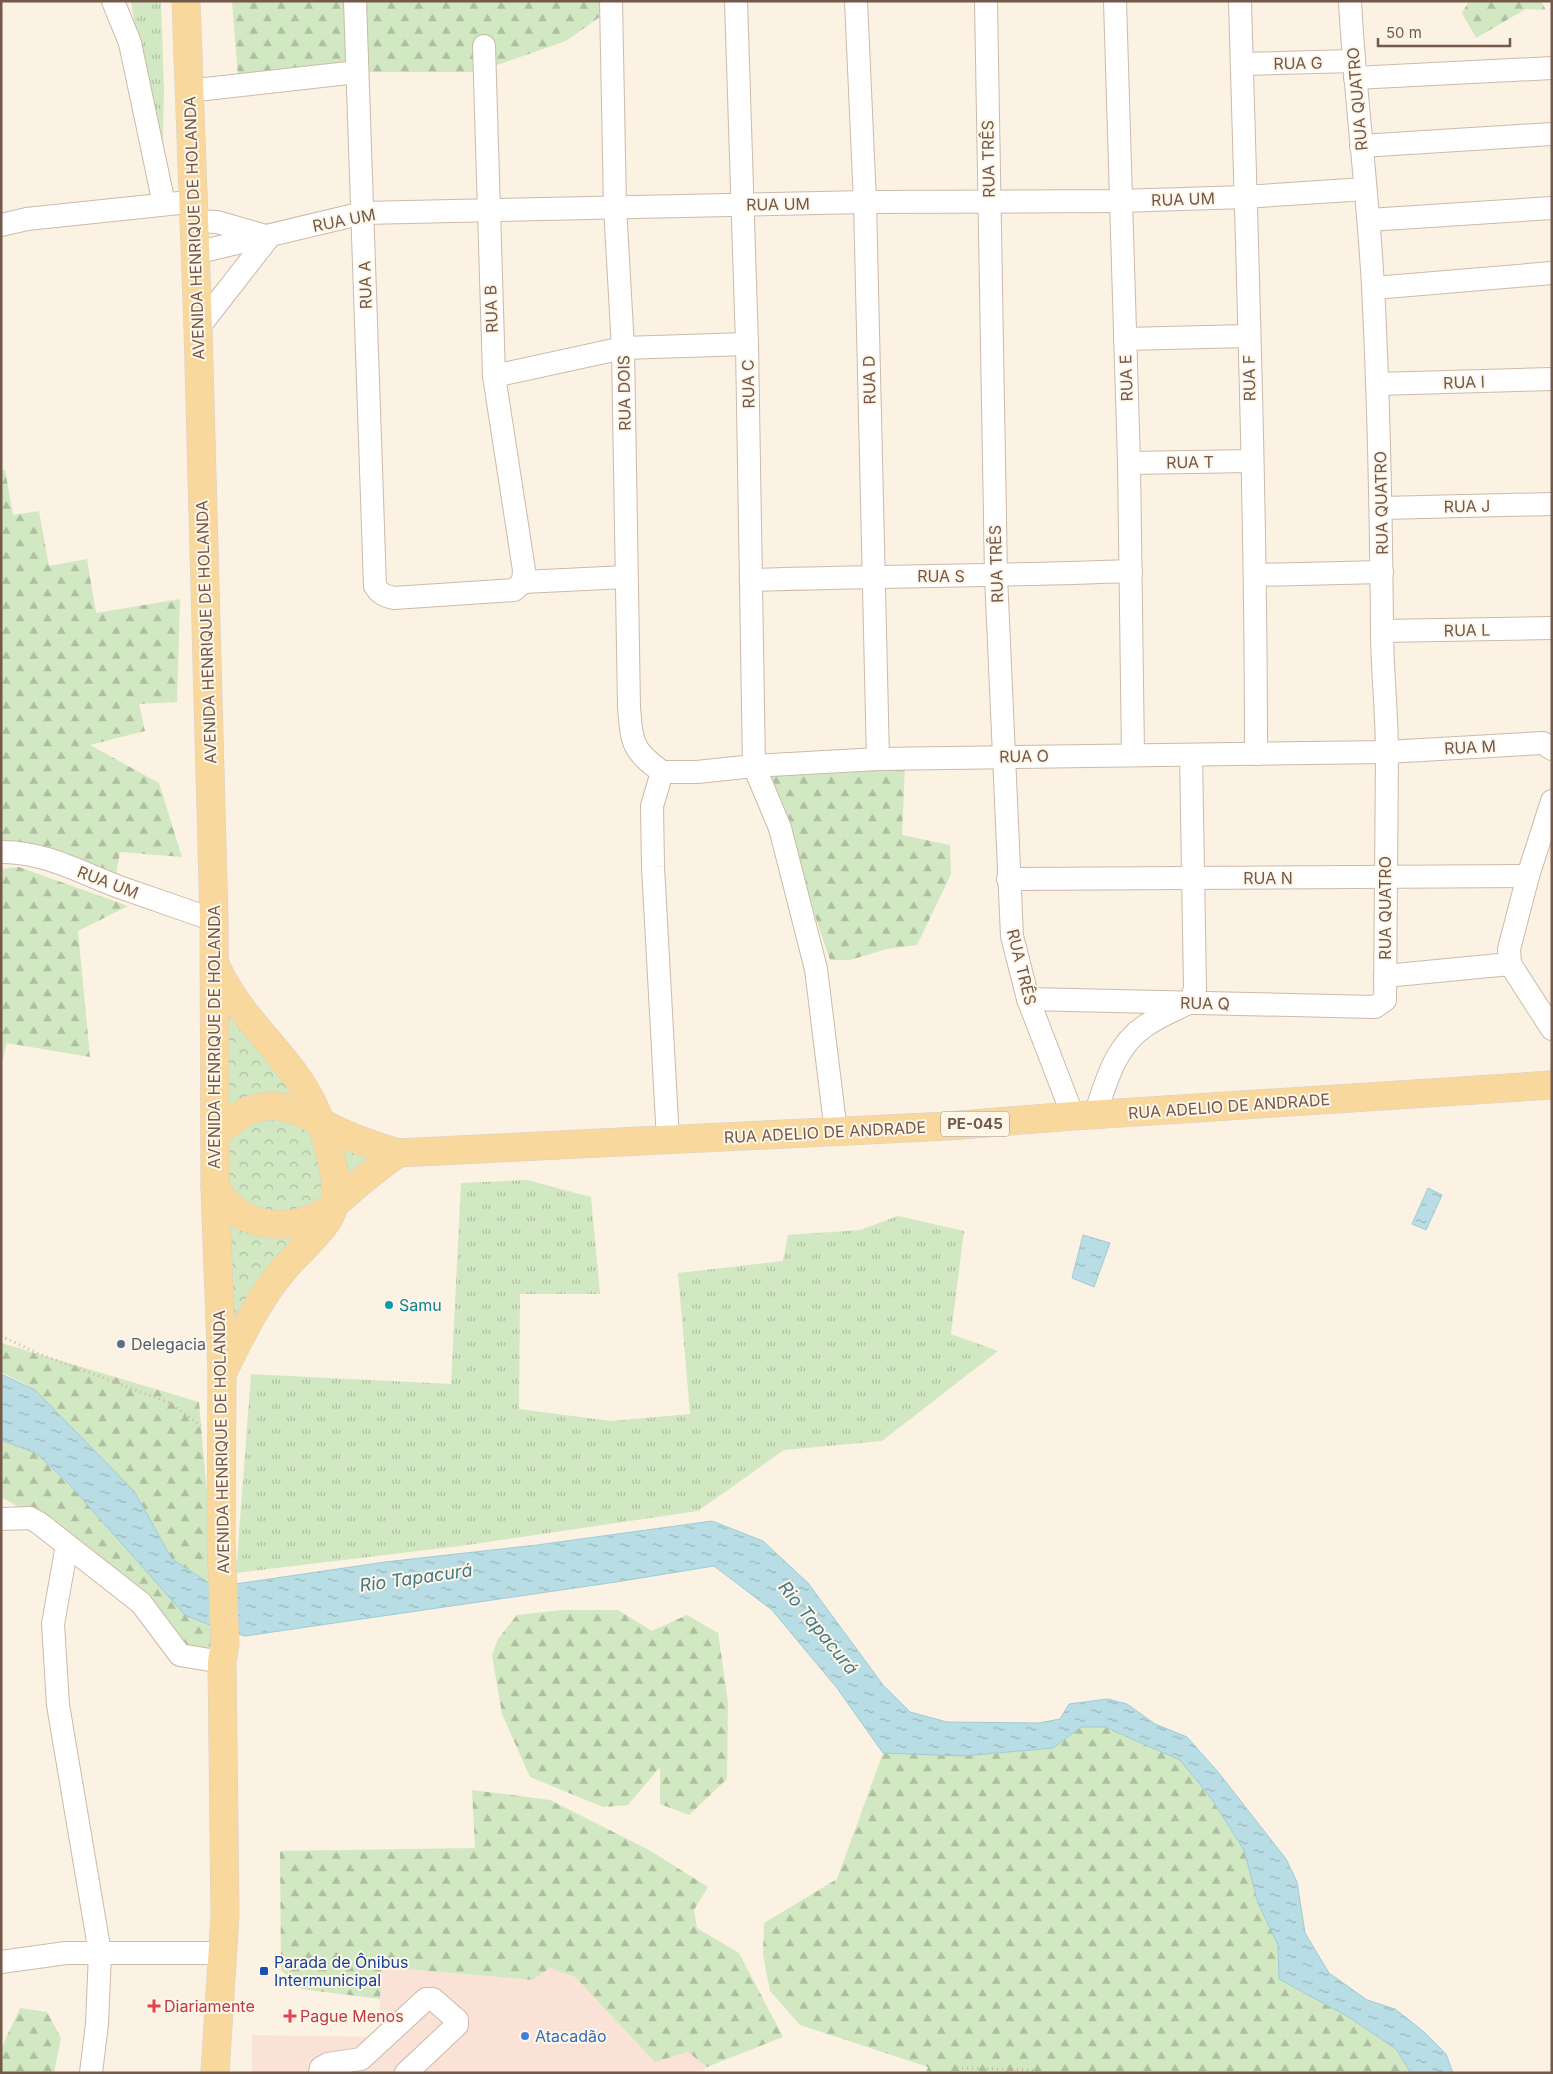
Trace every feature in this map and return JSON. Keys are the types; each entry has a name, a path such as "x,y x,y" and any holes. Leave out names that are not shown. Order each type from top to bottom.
{"main road":[{"name":"AVENIDA HENRIQUE DE HOLANDA","path":"186,1 198,328 214,920 215,1187 222,1374 221,1539 225,1915 215,2073"},
{"path":"215,964 234,1000 307,1092 320,1120 329,1148 335,1178 335,1206 323,1227 283,1270 252,1312 222,1374"},
{"name":"RUA ADELIO DE ANDRADE","path":"398,1153 948,1126 1084,1115 1552,1085"},
{"path":"215,1134 246,1112 262,1107 298,1109 364,1142 398,1153"},
{"path":"215,1187 230,1208 242,1216 256,1222 282,1225 298,1224 335,1206 363,1180 398,1153"},
{"path":"223,1653 234,1662 238,1917 226,2073"}],"street":[{"path":"112,1 130,43"},
{"path":"129,1 130,43 164,204"},
{"name":"RUA A","path":"355,1 375,586 379,592 394,598 514,590 523,576"},
{"name":"RUA DOIS","path":"611,1 615,207 623,348 626,576 631,733 643,757 662,772"},
{"name":"RUA C","path":"736,1 741,205 747,344 754,766"},
{"name":"RUA D","path":"856,1 865,202 878,759"},
{"name":"RUA TRÊS","path":"986,1 996,576 1012,936 1028,999 1084,1115"},
{"name":"RUA E","path":"1115,1 1129,463 1133,755"},
{"name":"RUA F","path":"1240,1 1251,461 1256,575 1256,754"},
{"name":"RUA QUATRO","path":"1350,1 1354,70 1374,288 1382,508 1382,632 1387,752 1385,1000 1381,1004"},
{"name":"RUA B","path":"484,46 487,211 494,376 523,576"},
{"name":"RUA G","path":"1242,64 1354,70 1552,68"},
{"path":"188,91 357,72"},
{"path":"1361,146 1552,134"},
{"name":"RUA UM","path":"195,253 269,237 363,213 865,202 1120,200 1245,197 1365,189"},
{"path":"1,224 27,219 164,204 269,237 198,328"},
{"path":"1369,220 1552,208"},
{"path":"1374,288 1552,273"},
{"path":"1125,339 1248,336"},
{"path":"494,376 623,348 747,344"},
{"name":"RUA I","path":"1377,384 1552,379"},
{"name":"RUA T","path":"1129,463 1251,461"},
{"name":"RUA J","path":"1382,508 1552,504"},
{"name":"RUA S","path":"752,580 874,576 996,576 1130,571"},
{"path":"1256,575 1382,572"},
{"path":"523,576 626,576"},
{"name":"RUA L","path":"1382,632 1552,628"},
{"name":"RUA M","path":"1387,752 1542,743 1552,748"},
{"name":"RUA O","path":"662,772 697,772 754,766 878,759 1387,752"},
{"path":"1084,1115 1126,1043 1144,1026 1190,1002 1195,989 1191,755"},
{"path":"754,766 780,828 816,969 836,1132"},
{"path":"662,772 652,806 668,1140"},
{"path":"1552,801 1528,876 1509,950 1510,964 1552,1029"},
{"name":"RUA UM","path":"1,852 18,852 44,858 214,920"},
{"name":"RUA N","path":"1008,879 1528,876"},
{"path":"1385,976 1510,964"},
{"name":"RUA Q","path":"1028,999 1375,1006 1381,1004"},
{"path":"1,1519 30,1518 67,1545 141,1603 180,1655 223,1653"},
{"path":"67,1545 53,1624 58,1705 100,1953 97,2024 91,2073"},
{"path":"1,1962 66,1953 223,1953"},
{"path":"322,2069 361,2059 426,2000 434,1999 457,2020 457,2025 406,2073"}],"path":[{"path":"1,1336 37,1353 170,1403 221,1441"},
{"path":"957,2068 1034,2070 1040,2073"}],"shaded area":[{"path":"381,1967 533,1980 550,1968 575,1977 655,2062 688,2052 707,2067 701,2073 252,2073 252,2035 379,2037"}],"green space":[{"path":"131,1 161,1 164,90 163,140 152,137"},
{"path":"232,1 622,1 566,41 477,72 357,72 238,77"},
{"path":"1469,1 1541,1 1546,10 1526,9 1476,38 1462,13"},
{"path":"5,470 13,515 39,511 49,566 87,559 96,613 180,599 177,702 139,704 145,731 90,745 159,783 182,857 120,852 115,880 1,854 1,471"},
{"path":"905,765 902,835 950,845 951,874 917,945 887,949 850,960 830,960 767,774"},
{"path":"19,867 128,906 78,931 90,1057 7,1043 1,1065 1,869"},
{"path":"218,977 308,1102 228,1121"},
{"path":"254,1112 319,1124 323,1202 278,1219 231,1199 220,1151 234,1124"},
{"path":"327,1125 388,1155 340,1197"},
{"path":"527,1180 591,1197 600,1294 520,1294 519,1409 611,1421 690,1414 678,1273 783,1261 788,1235 860,1230 898,1216 964,1231 951,1334 998,1351 882,1441 784,1450 698,1511 460,1546 236,1573 251,1374 451,1384 461,1183"},
{"path":"220,1200 249,1228 318,1220 225,1350"},
{"path":"1,1343 199,1402 215,1587 172,1559 134,1491 30,1387 1,1372"},
{"path":"1,1440 36,1453 217,1628 218,1657 182,1652 33,1515 1,1497"},
{"path":"562,1610 618,1610 652,1631 687,1615 718,1633 728,1702 727,1779 689,1815 660,1804 660,1767 628,1805 603,1807 530,1777 502,1714 492,1655 498,1639 517,1615"},
{"path":"1081,1727 1105,1727 1180,1760 1211,1798 1244,1850 1258,1903 1278,1945 1280,1979 1347,2016 1396,2049 1411,2073 926,2073 928,2067 800,2025 770,1991 763,1955 764,1923 837,1879 883,1753 963,1756 1053,1748"},
{"path":"472,1790 550,1800 649,1850 708,1887 694,1910 697,1928 739,1953 783,2037 707,2067 688,2052 655,2062 575,1977 550,1968 533,1980 382,1967 380,1999 301,1989 281,1970 280,1851 475,1848"},
{"path":"20,2008 47,2012 61,2038 54,2073 1,2073 1,2049"}],"water":[{"path":"1428,1188 1442,1195 1426,1230 1412,1224"},
{"path":"1083,1235 1110,1243 1094,1287 1072,1278"},
{"name":"Rio Tapacurá","path":"1,1374 35,1390 134,1491 172,1559 215,1587 385,1562 537,1545 712,1521 763,1541 808,1583 883,1685 910,1712 947,1722 1039,1723 1060,1719 1069,1704 1108,1699 1127,1704 1155,1724 1187,1737 1218,1772 1286,1859 1297,1882 1305,1933 1329,1973 1367,2000 1395,2009 1423,2031 1446,2054 1453,2073 1411,2073 1396,2049 1347,2016 1279,1979 1278,1945 1258,1903 1244,1850 1211,1798 1180,1760 1105,1727 1081,1727 1053,1748 963,1756 883,1753 837,1688 772,1610 714,1566 245,1636 217,1628 185,1615 69,1484 36,1453 1,1440"}],"place":[{"name":"Samu","path":"389,1305"},
{"name":"Delegacia","path":"121,1344"},
{"name":"Parada de Ônibus Intermunicipal","path":"264,1971"},
{"name":"Diariamente","path":"154,2006"},
{"name":"Pague Menos","path":"290,2016"},
{"name":"Atacadão","path":"525,2036"}]}
